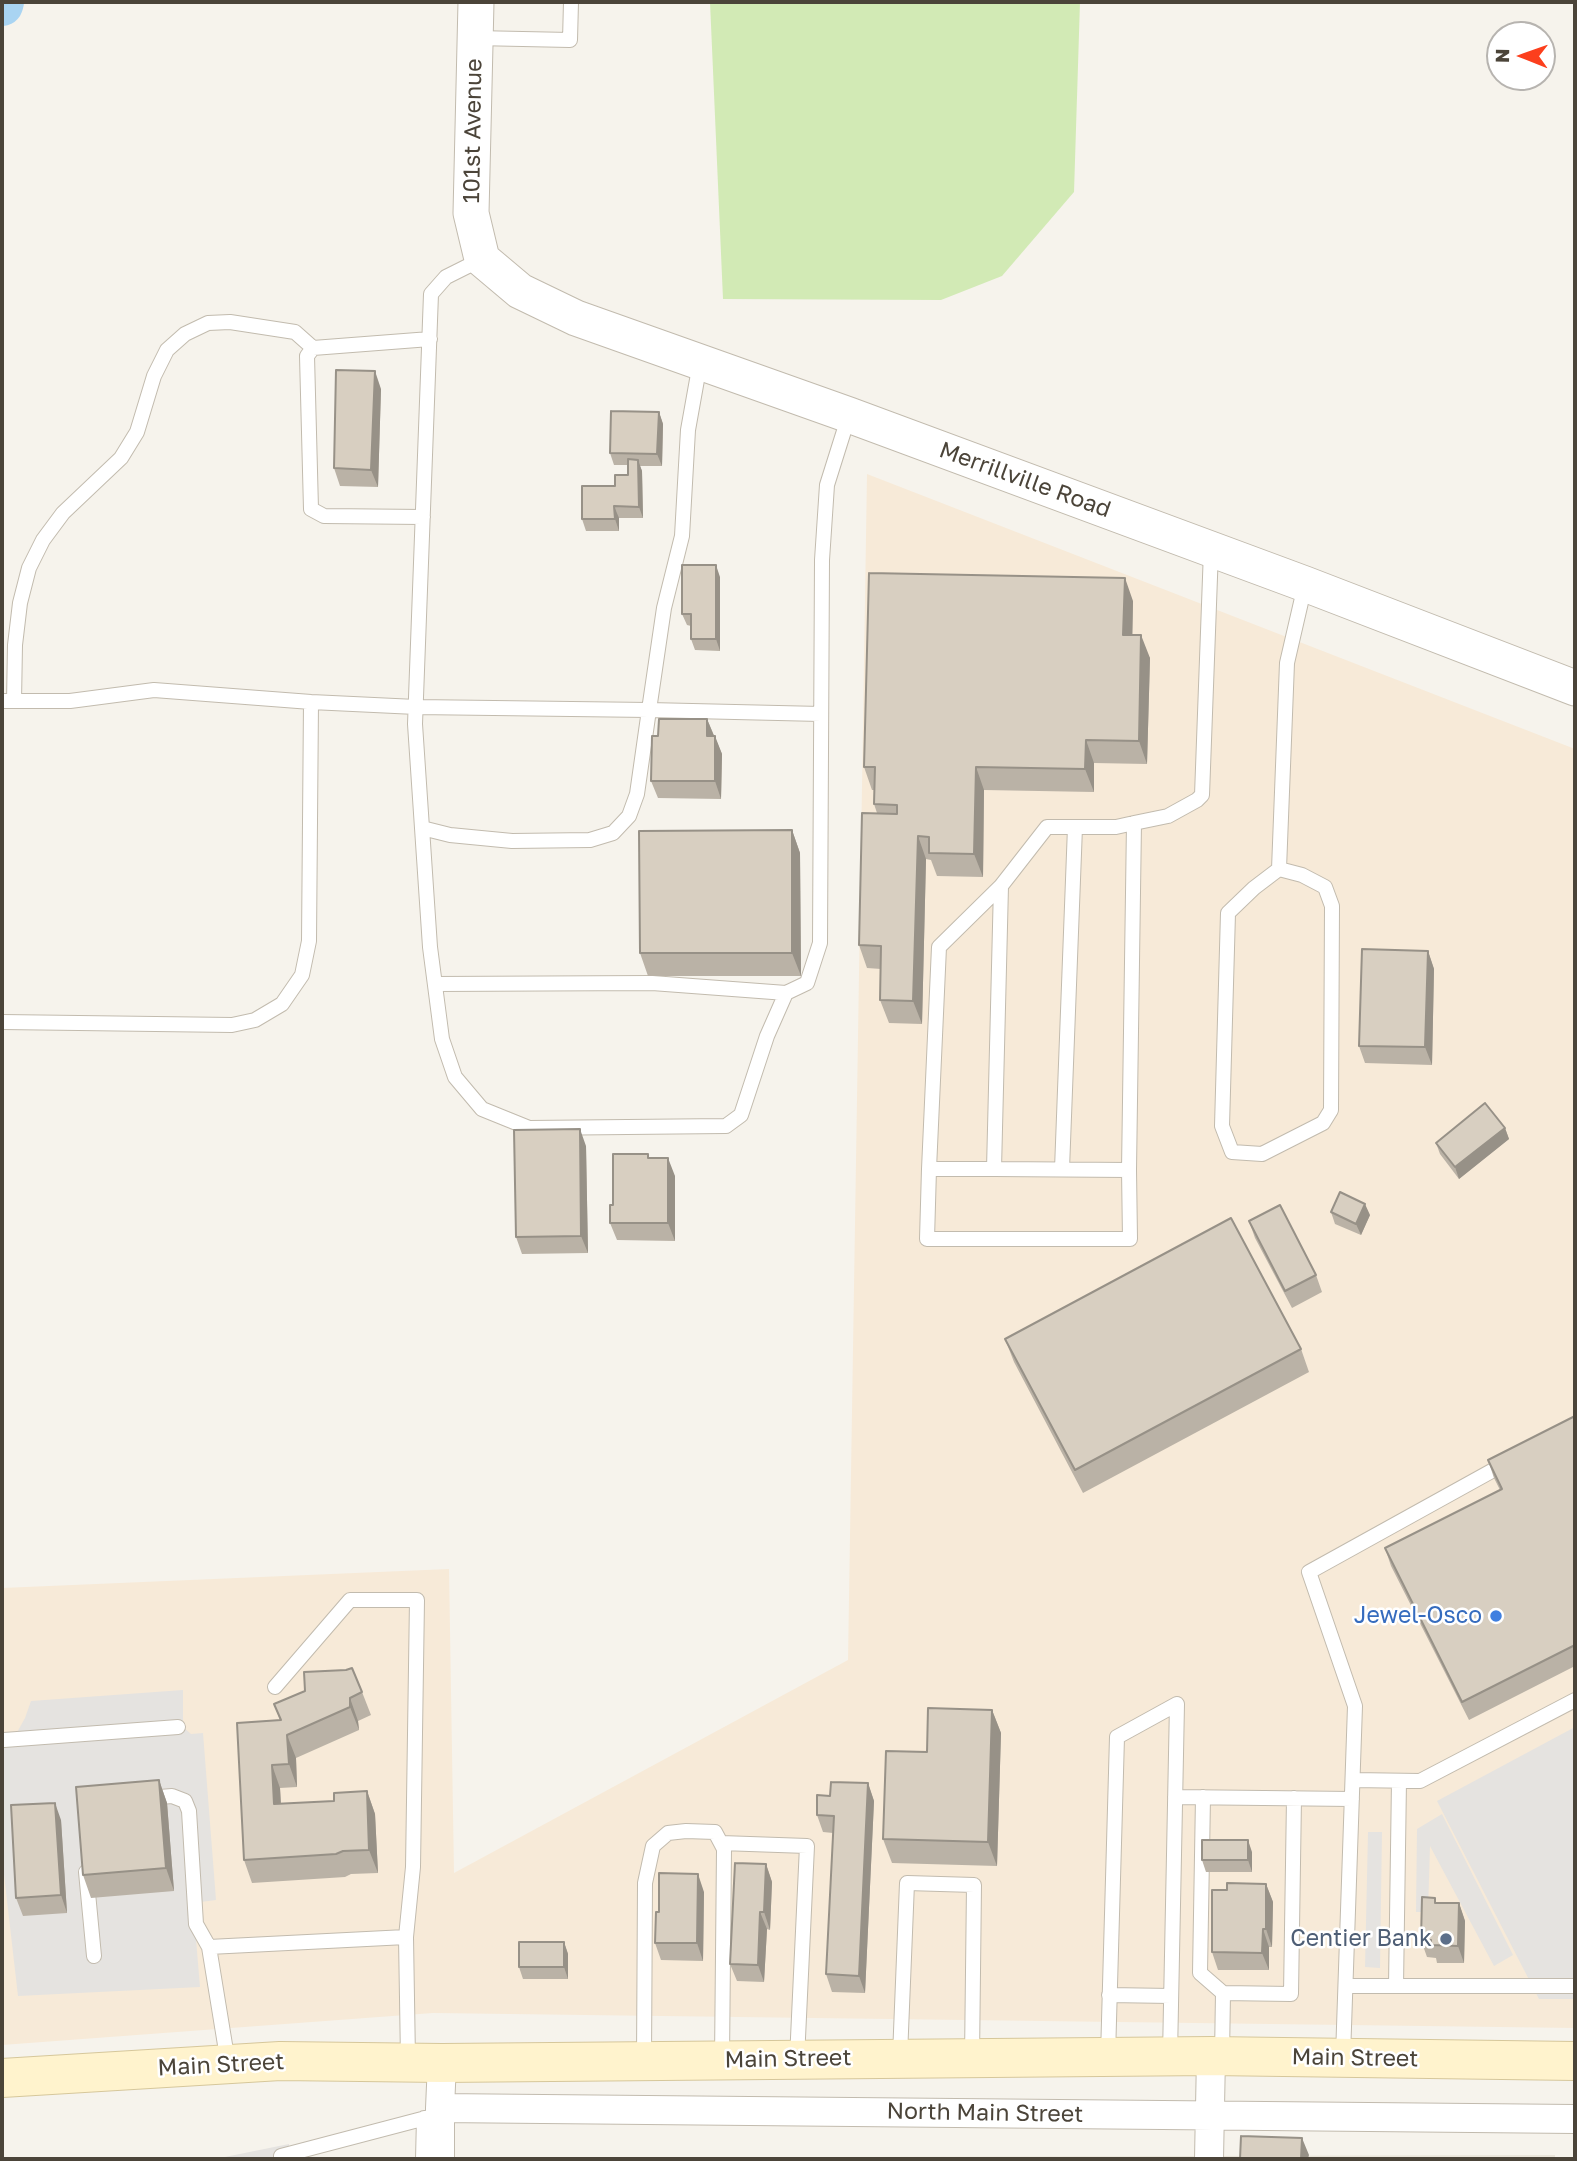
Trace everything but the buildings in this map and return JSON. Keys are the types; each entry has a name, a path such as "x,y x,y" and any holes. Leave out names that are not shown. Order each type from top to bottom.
{"main road":[{"name":"Main Street","path":"2,2078 279,2061 1170,2057 1575,2060"}],"street":[{"name":"101st Avenue","path":"476,2 471,213 482,259"},
{"name":"Merrillville Road","path":"482,259 520,291 576,318 849,415 1211,549 1575,688"},
{"path":"1209,2159 1210,2116 1217,2057"},
{"path":"425,2062 440,2159"},
{"name":"North Main Street","path":"435,2113 1575,2119"}],"lane":[{"path":"475,38 570,40 570,2"},
{"path":"482,259 446,277 431,293 416,707 422,828 435,984 442,1039 455,1077 482,1109 529,1128 726,1126 741,1115 767,1036 786,993"},
{"path":"430,339 313,348 295,332 230,321 208,323 184,334 167,350 154,376 137,432 121,458 63,513 43,540 29,568 20,603 8,701 70,701 154,690 416,707 821,714"},
{"path":"313,348 307,356 311,509 324,516 423,517"},
{"path":"422,828 450,835 512,841 590,841 613,833 629,816 637,794 664,608 682,536 688,430 700,362"},
{"path":"435,984 653,983 786,993 807,983 820,943 822,561 827,485 849,415"},
{"path":"1134,823 1130,1240 927,1239 939,947 1001,886 1047,827 1116,827 1134,823 1168,816 1202,795 1211,549"},
{"path":"1279,869 1287,663 1305,584"},
{"path":"2,1023 232,1025 256,1020 282,1004 302,975 309,940 311,702"},
{"path":"1062,1170 1075,827"},
{"path":"1279,869 1302,875 1325,887 1332,906 1331,1110 1323,1123 1262,1154 1232,1152 1222,1126 1228,912 1279,869"},
{"path":"994,1169 1001,886"},
{"path":"929,1169 1129,1170"},
{"path":"1343,2058 1355,1706 1309,1572 1515,1458"},
{"path":"275,1687 350,1600 417,1600 414,1867 406,1937 425,2062"},
{"path":"1353,1780 1420,1781 1575,1700"},
{"path":"1108,2058 1118,1737 1177,1704 1170,2057"},
{"path":"4,1740 178,1727"},
{"path":"1396,1986 1399,1781"},
{"path":"134,1799 172,1796 185,1801 189,1811 196,1924 209,1947 229,2064"},
{"path":"1175,1797 1352,1799"},
{"path":"1203,1797 1200,1973 1223,1993 1291,1994 1294,1798"},
{"path":"644,2061 645,1883 653,1846 668,1833 686,1831 715,1832 724,1849 722,2060"},
{"path":"721,1843 807,1846 797,2059"},
{"path":"85,1852 94,1956"},
{"path":"900,2058 907,1883 974,1885 972,2059"},
{"path":"209,1947 406,1937"},
{"path":"1346,1986 1575,1986"},
{"path":"1217,2057 1223,1993"},
{"path":"1110,1995 1171,1996"},
{"path":"281,2156 435,2113"},
{"path":"423,2159 435,2113"}],"shaded area":[{"path":"867,474 1575,749 1575,2028 433,2013 2,2045 2,1588 449,1569 454,1873 848,1660"},
{"path":"183,1690 183,1727 191,1734 203,1733 216,1900 193,1903 200,1987 18,1996 2,1857 2,1746 10,1745 31,1701"},
{"path":"1575,1727 1575,1999 1539,1999 1437,1801"},
{"path":"1442,1814 1513,1955 1494,1966 1430,1846 1428,1912 1416,1912 1417,1829"},
{"path":"1368,1832 1382,1832 1380,1968 1365,1967"},
{"path":"289,2144 289,2159 215,2159"},
{"path":"1555,2155 1555,2159 476,2159 476,2158"}],"green space":[{"path":"710,2 1080,2 1074,192 1002,276 941,300 723,299"}],"place":[{"name":"Jewel-Osco","path":"1496,1616"},
{"name":"Centier Bank","path":"1446,1939"}]}
